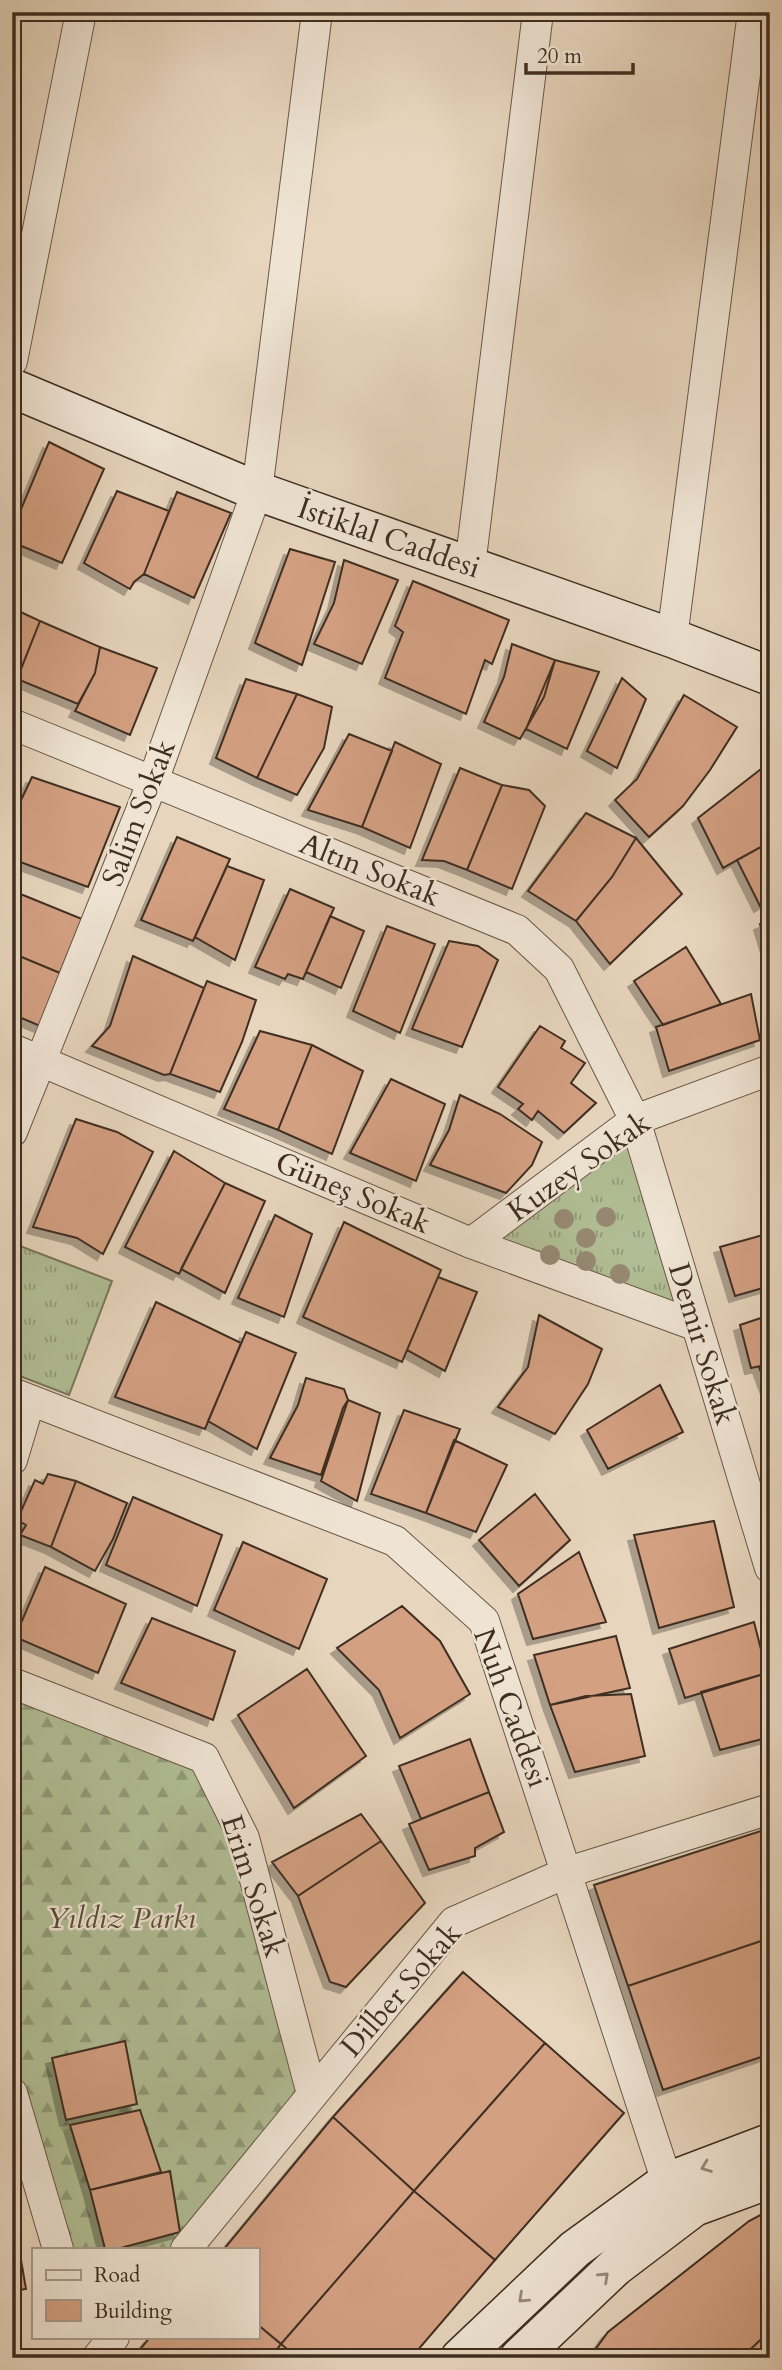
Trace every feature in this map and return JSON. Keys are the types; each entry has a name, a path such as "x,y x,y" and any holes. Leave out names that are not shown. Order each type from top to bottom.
{"street":[{"path":"12,361 81,12"},
{"name":"Salim Sokak","path":"12,1132 153,781 257,491 317,12"},
{"path":"470,566 538,12"},
{"path":"672,638 753,12"},
{"name":"İstiklal Caddesi","path":"12,387 257,491 672,638 770,676"},
{"name":"Altın Sokak","path":"12,724 517,930 559,969 635,1120"},
{"name":"Güneş Sokak","path":"12,1049 471,1243 697,1326"},
{"name":"Kuzey Sokak","path":"471,1243 635,1120 770,1070"},
{"name":"Demir Sokak","path":"635,1120 770,1568"},
{"path":"12,1460 21,1396"},
{"name":"Nuh Caddesi","path":"21,1396 394,1541 484,1621 681,2195"},
{"name":"Erim Sokak","path":"12,1683 204,1758 244,1838 313,2094"},
{"name":"Dilber Sokak","path":"187,2248 454,1922 568,1872 770,1809"},
{"path":"12,2093 58,2248"},
{"path":"460,2358 575,2249 681,2195 770,2143"},
{"path":"519,2358 615,2267 681,2195 770,2179"},
{"path":"84,2338 90,2358"},
{"path":"97,2358 113,2338"}],"green space":[{"path":"635,1120 697,1326 471,1243"},
{"path":"12,1243 112,1281 69,1395 12,1373"},
{"name":"Yıldız Parkı","path":"12,1683 204,1758 312,2094 187,2248 58,2248 12,2093"}],"building":[{"path":"49,442 104,469 62,563 12,542 12,531"},
{"path":"117,491 169,511 144,574 130,589 84,563"},
{"path":"177,492 231,513 194,598 144,574"},
{"path":"290,549 335,562 302,665 255,643"},
{"path":"344,560 398,580 362,664 314,644 334,603"},
{"path":"413,581 509,620 492,664 485,660 466,714 385,678 403,632 395,626"},
{"path":"12,608 40,621 12,692"},
{"path":"40,621 100,647 95,673 78,704 17,679"},
{"path":"512,644 555,660 544,697 520,739 484,722 504,677"},
{"path":"100,647 157,668 130,735 75,711 95,673"},
{"path":"555,660 599,672 567,749 526,729"},
{"path":"622,678 646,699 617,768 587,751"},
{"path":"246,679 297,694 257,778 216,758"},
{"path":"297,694 332,707 324,748 297,795 257,778"},
{"path":"684,695 737,727 683,806 649,837 615,800 637,779"},
{"path":"349,734 392,751 362,827 308,810"},
{"path":"395,742 441,764 410,848 362,827"},
{"path":"770,762 770,842 723,868 698,818"},
{"path":"460,768 502,785 467,870 444,861 422,860"},
{"path":"32,777 120,807 88,887 12,859 12,819"},
{"path":"502,785 529,790 545,806 512,889 467,870"},
{"path":"586,813 636,838 612,877 576,921 528,891"},
{"path":"177,837 230,859 193,941 141,920"},
{"path":"636,838 682,894 610,964 576,921 612,877"},
{"path":"770,842 770,900 760,906 737,860"},
{"path":"227,866 264,880 235,960 195,937"},
{"path":"290,889 334,908 303,979 288,974 285,979 255,967"},
{"path":"18,893 82,919 60,973 12,953 12,899"},
{"path":"330,916 364,931 341,988 306,972"},
{"path":"770,920 770,957 760,924"},
{"path":"387,926 435,944 400,1033 353,1011"},
{"path":"449,941 478,946 498,960 462,1047 412,1029"},
{"path":"686,947 721,1004 663,1025 634,981"},
{"path":"12,953 60,973 40,1026 12,1014"},
{"path":"133,956 204,988 170,1074 164,1075 92,1046 110,1026"},
{"path":"207,981 256,1000 242,1042 220,1092 170,1074"},
{"path":"751,994 760,1040 669,1071 656,1027"},
{"path":"540,1026 565,1041 561,1048 585,1063 571,1083 596,1103 564,1133 538,1111 532,1120 518,1109 523,1104 498,1087"},
{"path":"260,1031 312,1045 278,1130 224,1109"},
{"path":"312,1045 363,1071 332,1154 278,1130"},
{"path":"391,1079 445,1104 416,1181 350,1153"},
{"path":"460,1095 500,1114 542,1142 532,1165 506,1193 430,1165 449,1130"},
{"path":"76,1119 117,1132 153,1152 103,1254 77,1238 33,1227"},
{"path":"174,1151 225,1183 179,1274 125,1247"},
{"path":"225,1183 265,1201 225,1293 181,1269"},
{"path":"275,1215 312,1234 284,1317 238,1298"},
{"path":"344,1222 441,1270 402,1362 303,1317"},
{"path":"770,1233 770,1286 735,1296 720,1247"},
{"path":"438,1277 477,1292 445,1371 407,1350"},
{"path":"156,1302 241,1343 205,1429 115,1397"},
{"path":"539,1315 602,1349 588,1384 555,1434 498,1407 528,1367"},
{"path":"770,1315 770,1364 751,1368 740,1325"},
{"path":"246,1332 296,1353 257,1449 208,1421"},
{"path":"770,1364 770,1397 759,1367"},
{"path":"306,1378 344,1389 348,1400 321,1475 270,1458 298,1405"},
{"path":"660,1385 683,1432 608,1469 587,1430"},
{"path":"348,1400 380,1413 357,1501 321,1481"},
{"path":"404,1410 460,1429 426,1513 371,1494"},
{"path":"454,1440 507,1465 476,1532 426,1513"},
{"path":"48,1474 76,1481 51,1547 20,1535 26,1525 17,1520 35,1480 43,1484"},
{"path":"76,1481 127,1503 113,1539 95,1571 51,1547"},
{"path":"535,1494 570,1540 519,1586 479,1540"},
{"path":"133,1497 222,1535 197,1606 106,1565"},
{"path":"714,1521 734,1607 659,1628 634,1535"},
{"path":"243,1542 327,1579 299,1649 214,1610"},
{"path":"579,1552 606,1622 533,1639 518,1594"},
{"path":"45,1567 126,1604 98,1673 15,1637"},
{"path":"402,1606 440,1641 470,1694 400,1738 379,1690 337,1648"},
{"path":"152,1618 235,1651 213,1720 121,1683"},
{"path":"754,1622 767,1673 685,1698 669,1649"},
{"path":"616,1636 630,1688 550,1705 534,1655"},
{"path":"307,1669 366,1756 294,1808 238,1715"},
{"path":"767,1673 770,1683 770,1737 720,1750 701,1692"},
{"path":"631,1694 645,1756 575,1772 550,1705 586,1696"},
{"path":"470,1739 489,1792 421,1819 399,1766"},
{"path":"489,1792 504,1832 475,1848 475,1856 429,1870 409,1824"},
{"path":"361,1814 381,1841 298,1896 272,1862"},
{"path":"767,1829 770,1837 770,1938 628,1986 594,1885"},
{"path":"381,1841 425,1903 346,1987 330,1982 298,1896"},
{"path":"770,1938 770,2054 663,2090 628,1986"},
{"path":"463,1972 545,2043 414,2191 333,2117"},
{"path":"125,2041 137,2104 66,2120 52,2058"},
{"path":"545,2043 624,2113 495,2260 414,2191"},
{"path":"140,2110 161,2172 90,2190 70,2125"},
{"path":"333,2117 414,2191 281,2344 259,2326 259,2248 225,2248"},
{"path":"170,2171 180,2232 121,2248 105,2248 90,2190"},
{"path":"414,2191 495,2260 411,2358 298,2358 281,2344"},
{"path":"12,2208 26,2289 12,2291"},
{"path":"770,2210 770,2331 741,2358 589,2358 608,2332 749,2221"},
{"path":"259,2326 281,2344 270,2358 133,2358 149,2338 259,2338"},
{"path":"770,2331 770,2358 741,2358"},
{"path":"281,2344 298,2358 270,2358"}]}
